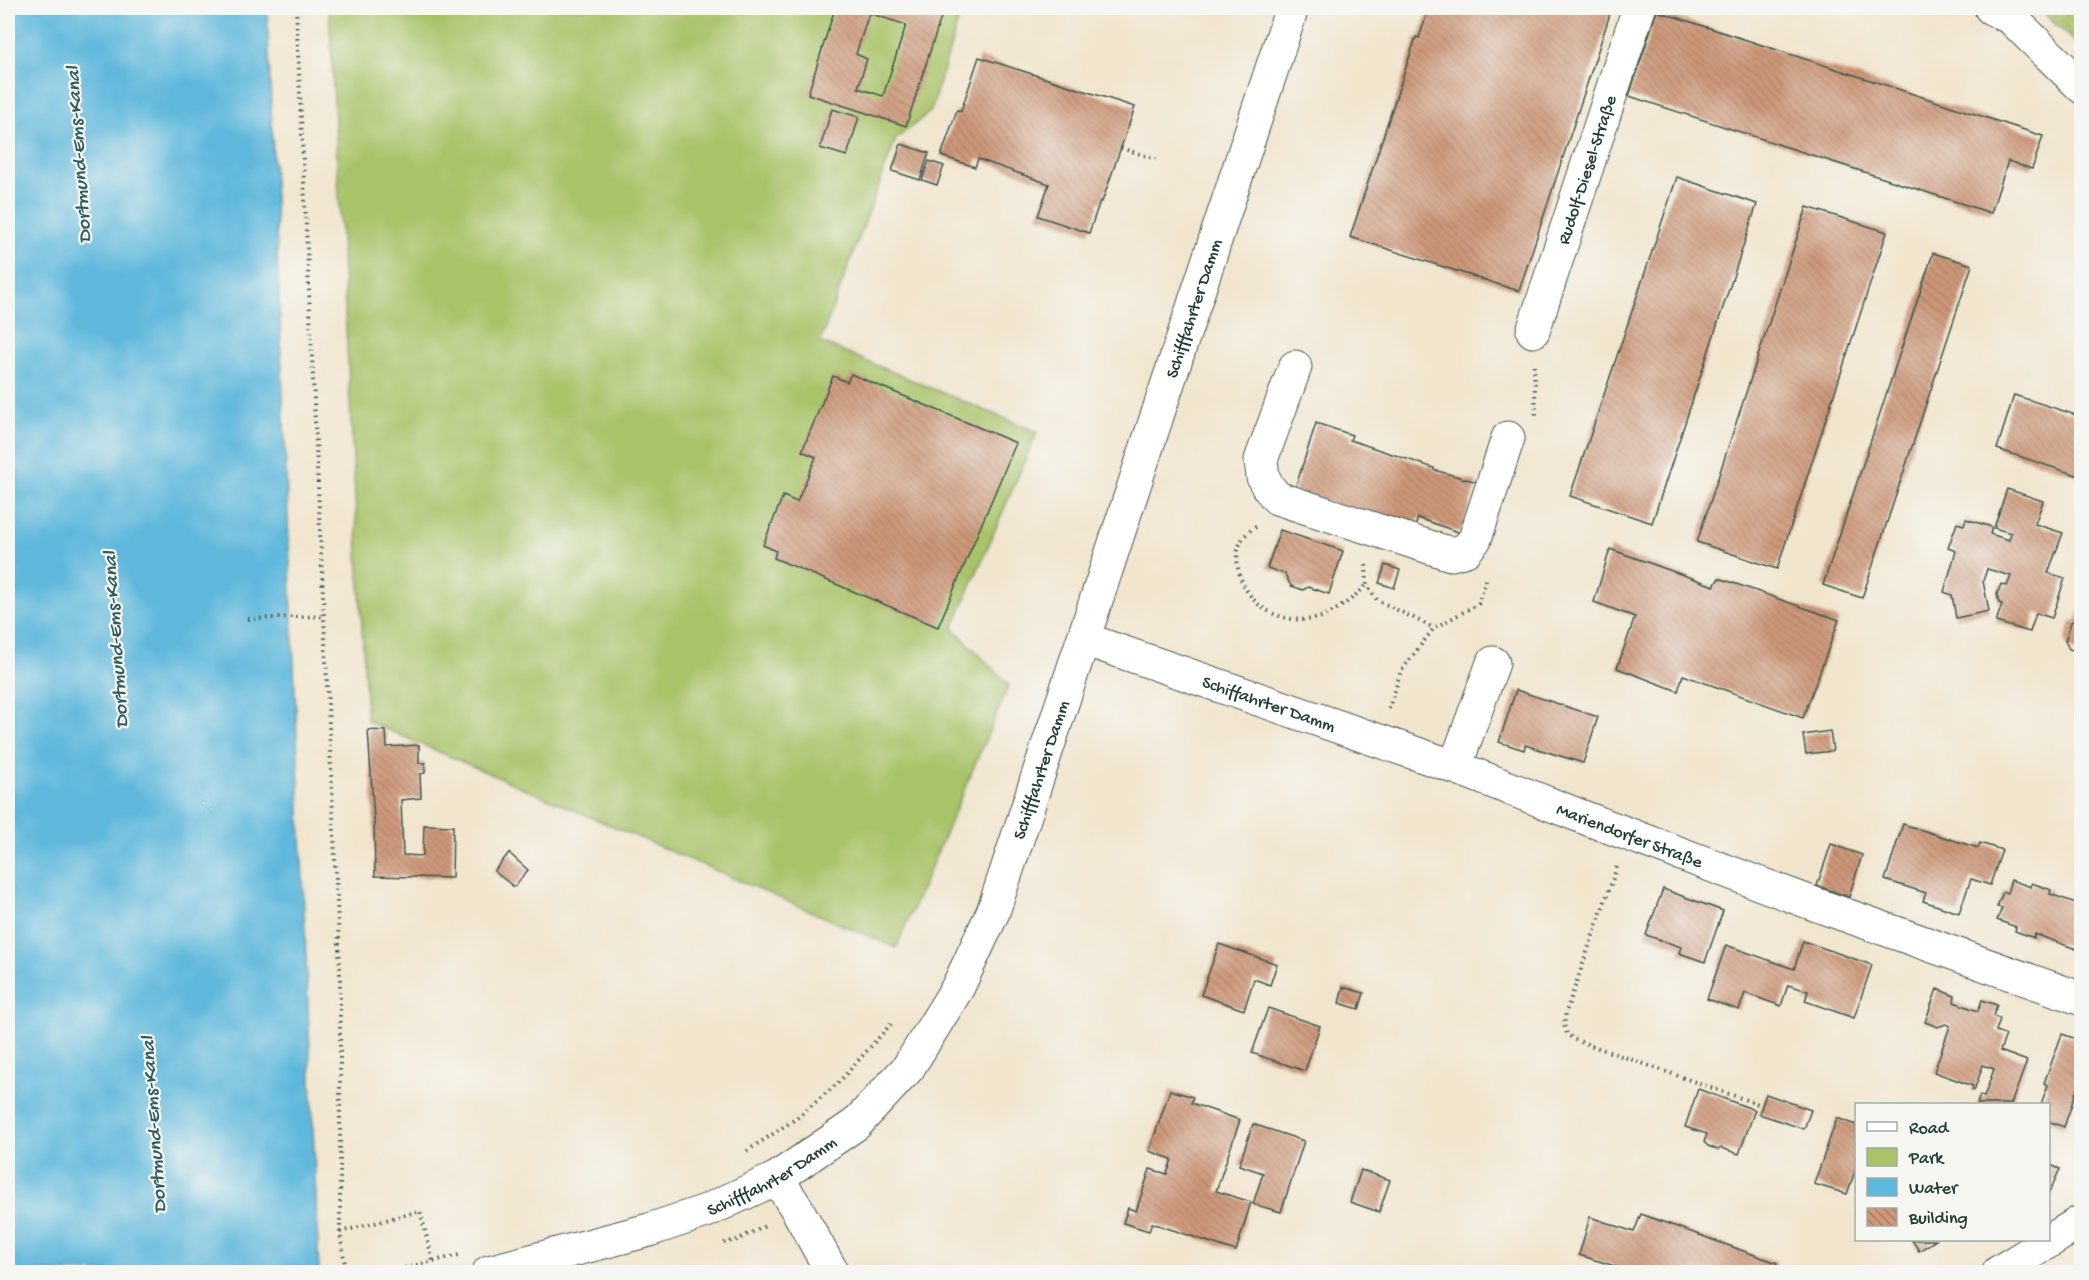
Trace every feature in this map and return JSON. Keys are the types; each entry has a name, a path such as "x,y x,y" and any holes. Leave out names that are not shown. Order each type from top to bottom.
{"main road":[{"name":"Schifffahrter Damm","path":"489,1272 649,1230 706,1211 777,1178 856,1124 908,1068 958,987 993,912 1292,8"},
{"name":"Rudolf-Diesel-Straße","path":"1533,332 1639,8"},
{"path":"1991,8 2011,18 2082,87"},
{"path":"1295,367 1261,460 1263,477 1277,498 1451,554 1466,550 1475,539 1508,438"},
{"name":"Schiffahrter Damm","path":"1084,639 1455,767"},
{"path":"1455,767 1493,663"},
{"name":"Mariendorfer Straße","path":"1455,767 1806,901 2082,999"},
{"path":"777,1178 832,1272"},
{"path":"2050,1241 2082,1221"},
{"path":"1999,1272 2049,1241"}],"path":[{"path":"296,8 340,966 340,1232 346,1272"},
{"path":"1121,148 1156,159"},
{"path":"1533,332 1536,416"},
{"path":"1264,526 1254,527 1241,539 1236,557 1238,574 1250,596 1263,608 1281,616 1299,620 1319,618 1337,610 1367,585"},
{"path":"1364,561 1367,585 1377,600 1434,628"},
{"path":"248,619 325,616"},
{"path":"1391,704 1401,671"},
{"path":"1629,835 1572,991 1564,1025 1567,1034 1573,1039 1758,1104"},
{"path":"755,1146 796,1118 838,1083"},
{"path":"340,1232 420,1210 433,1261"}],"green space":[{"path":"329,8 962,8 931,111 896,139 820,342 1037,432 953,628 1009,685 896,948 367,721"},
{"path":"2038,8 2081,8 2081,47"}],"water":[{"name":"Dortmund-Ems-Kanal","path":"8,8 267,8 319,1272 8,1272"}],"building":[{"path":"835,8 944,8 906,126 808,94","holes":["869,13 906,25 883,96 858,88 867,59 856,54"]},
{"path":"1429,8 1612,8 1519,291 1350,237 1416,37 1419,38"},
{"path":"1657,11 2043,136 2032,169 2008,161 1991,213 1629,96"},
{"path":"979,57 1135,107 1089,233 1038,216 1049,184 978,159 975,167 941,156 957,110 961,111"},
{"path":"832,109 859,117 847,156 820,148"},
{"path":"901,144 929,153 920,180 892,171"},
{"path":"929,161 944,166 937,185 922,180"},
{"path":"1677,177 1757,204 1652,523 1570,496"},
{"path":"1807,207 1887,232 1777,569 1697,542"},
{"path":"1933,253 1972,265 1862,598 1823,585"},
{"path":"851,374 1016,443 938,627 774,558 776,551 763,545 783,496 797,502 816,457 802,451 833,376 847,382"},
{"path":"2014,395 2082,417 2082,477 1997,449"},
{"path":"1316,423 1352,435 1350,440 1434,468 1434,470 1477,482 1461,533 1418,518 1415,527 1294,492"},
{"path":"2007,489 2043,501 2035,524 2063,533 2048,573 2065,578 2052,618 2036,613 2030,632 1996,622 2002,604 1999,603 1997,594 2001,584 2007,586 2011,576 1987,569 1983,581 1989,611 1956,618 1952,595 1944,592 1956,551 1948,548 1957,523 1964,525 1966,519 1992,527 1990,534 2009,540 2011,533 1994,528"},
{"path":"1280,530 1343,551 1329,594 1308,587 1303,590 1291,586 1285,574 1267,568"},
{"path":"1610,549 1714,586 1719,578 1839,620 1803,718 1683,675 1678,691 1617,668 1635,617 1594,602"},
{"path":"1385,565 1400,570 1394,588 1379,583"},
{"path":"2081,608 2082,653 2069,649 2065,641 2071,622 2077,619"},
{"path":"1516,690 1598,717 1583,763 1525,745 1524,750 1499,742"},
{"path":"368,730 386,731 387,747 419,745 419,763 425,763 425,773 420,774 421,798 401,800 403,855 423,856 424,825 453,826 452,878 375,876"},
{"path":"1830,731 1833,751 1806,754 1803,735"},
{"path":"1903,824 1978,848 1980,843 2002,850 1990,885 1971,879 1959,913 1923,901 1926,893 1885,880"},
{"path":"1831,844 1862,855 1849,897 1817,886"},
{"path":"509,853 528,870 514,887 494,871"},
{"path":"2011,880 2031,887 2032,883 2051,890 2050,894 2082,905 2082,933 2076,949 2035,934 2034,938 2015,931 2016,927 1997,920 2002,908 1997,907 2003,892 2007,893"},
{"path":"1663,889 1723,911 1705,962 1679,953 1681,947 1646,935"},
{"path":"1803,941 1872,965 1854,1018 1805,1001 1808,991 1788,985 1781,1006 1745,993 1739,1010 1707,999 1726,945 1794,969"},
{"path":"1219,944 1277,964 1270,985 1254,979 1244,1010 1201,995"},
{"path":"1343,987 1364,993 1359,1009 1339,1003"},
{"path":"1937,989 1955,996 1954,1002 1978,1011 1982,1000 1997,1005 1993,1016 2000,1019 1996,1031 2006,1035 2000,1051 2027,1061 2011,1103 1977,1103 1980,1095 1984,1097 1994,1069 1983,1065 1974,1091 1973,1086 1934,1072 1950,1026 1946,1024 1938,1027 1925,1022"},
{"path":"1268,1008 1320,1026 1305,1071 1252,1053"},
{"path":"2062,1034 2082,1041 2082,1091 2077,1089 2064,1127 2050,1122 2050,1103 2041,1103 2048,1085 2044,1083"},
{"path":"1698,1089 1755,1110 1739,1154 1708,1146 1704,1142 1707,1134 1685,1127"},
{"path":"1170,1090 1193,1097 1191,1103 1240,1120 1216,1191 1251,1202 1236,1251 1152,1223 1149,1231 1123,1223 1128,1208 1136,1211 1150,1169 1167,1174 1172,1159 1149,1151"},
{"path":"1766,1094 1811,1110 1804,1129 1759,1114"},
{"path":"1837,1118 1855,1125 1855,1171 1847,1194 1814,1184"},
{"path":"1253,1124 1304,1141 1281,1212 1253,1204 1263,1173 1239,1165"},
{"path":"2050,1165 2060,1169 2050,1191"},
{"path":"1361,1170 1390,1180 1379,1212 1350,1202"},
{"path":"1641,1214 1777,1263 1773,1272 1634,1272 1579,1255 1590,1217 1634,1232"},
{"path":"1913,1241 1934,1241 1919,1251"}]}
